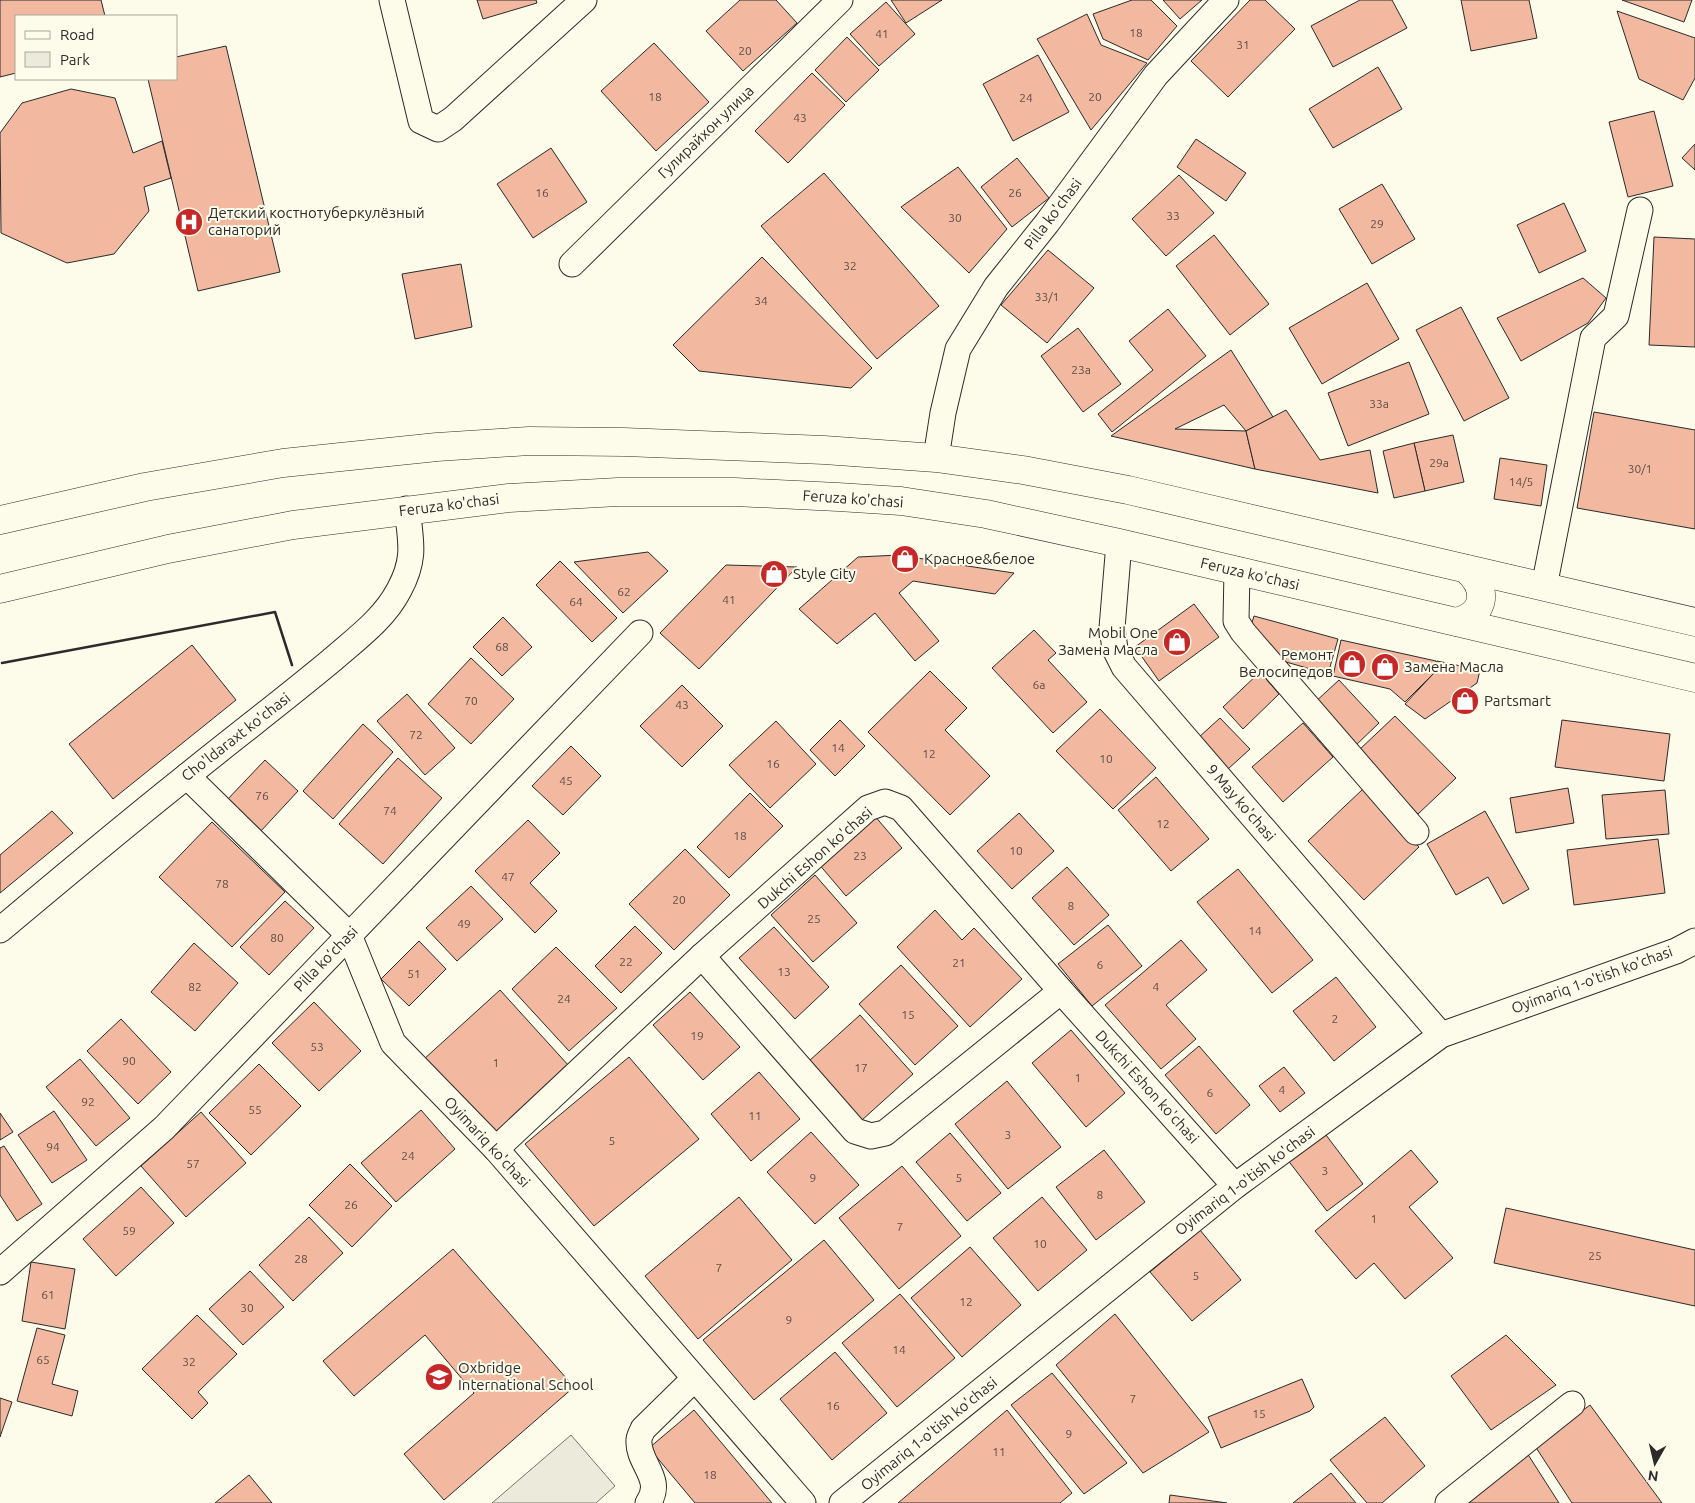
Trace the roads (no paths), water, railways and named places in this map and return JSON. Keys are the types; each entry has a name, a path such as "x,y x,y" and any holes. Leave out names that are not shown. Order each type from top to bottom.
{"main road":[{"path":"0,520 145,487 283,463 437,447 529,441 624,442 824,450 936,458 1023,470 1128,490 1695,622"},
{"name":"Feruza ko'chasi","path":"0,589 168,549 293,525 509,498 618,492 735,492 819,496 901,502 976,513 1119,542 1695,678"},
{"path":"1457,622 1473,614 1479,607 1482,599 1478,582 1466,569"}],"street":[{"path":"392,0 421,121 438,129 453,119 584,0"},
{"name":"Гулирайхон улица","path":"572,264 840,0"},
{"name":"Pilla ko'chasi","path":"936,458 943,413 958,349 996,287 1047,223 1156,75 1226,0"},
{"path":"1544,587 1593,338 1616,316 1640,210"},
{"name":"Cho'ldaraxt ko'chasi","path":"0,930 187,776 298,689 371,627 387,609 399,591 408,571 412,550 407,510"},
{"name":"9 May ko'chasi","path":"1119,542 1112,628 1115,649 1124,667 1441,1035"},
{"path":"1237,570 1236,621 1243,632 1416,832"},
{"name":"Pilla ko‘chasi","path":"0,1272 164,1128 640,633"},
{"name":"Oyimariq ko'chasi","path":"187,776 349,935 393,1043 496,1149 803,1503"},
{"name":"Dukchi Eshon ko'chasi","path":"496,1149 702,956 868,808 885,802 901,808 1235,1186"},
{"name":"Oyimariq 1-o'tish ko'chasi","path":"842,1503 1235,1186 1441,1035 1676,951 1695,940"},
{"path":"702,956 855,1131 871,1136 885,1133 1061,991"},
{"path":"648,1503 654,1496 654,1483 638,1439 643,1429 694,1379"},
{"path":"1448,1503 1572,1404"}],"place":[{"name":"Детский костнотуберкулёзный санаторий","path":"189,222"},
{"name":"Красное&белое","path":"905,559"},
{"name":"Style City","path":"774,574"},
{"name":"Mobil One Замена Масла","path":"1177,642"},
{"name":"Ремонт Велосипедов","path":"1352,664"},
{"name":"Замена Масла","path":"1385,667"},
{"name":"Partsmart","path":"1465,701"},
{"name":"Oxbridge International School","path":"439,1377"}]}
